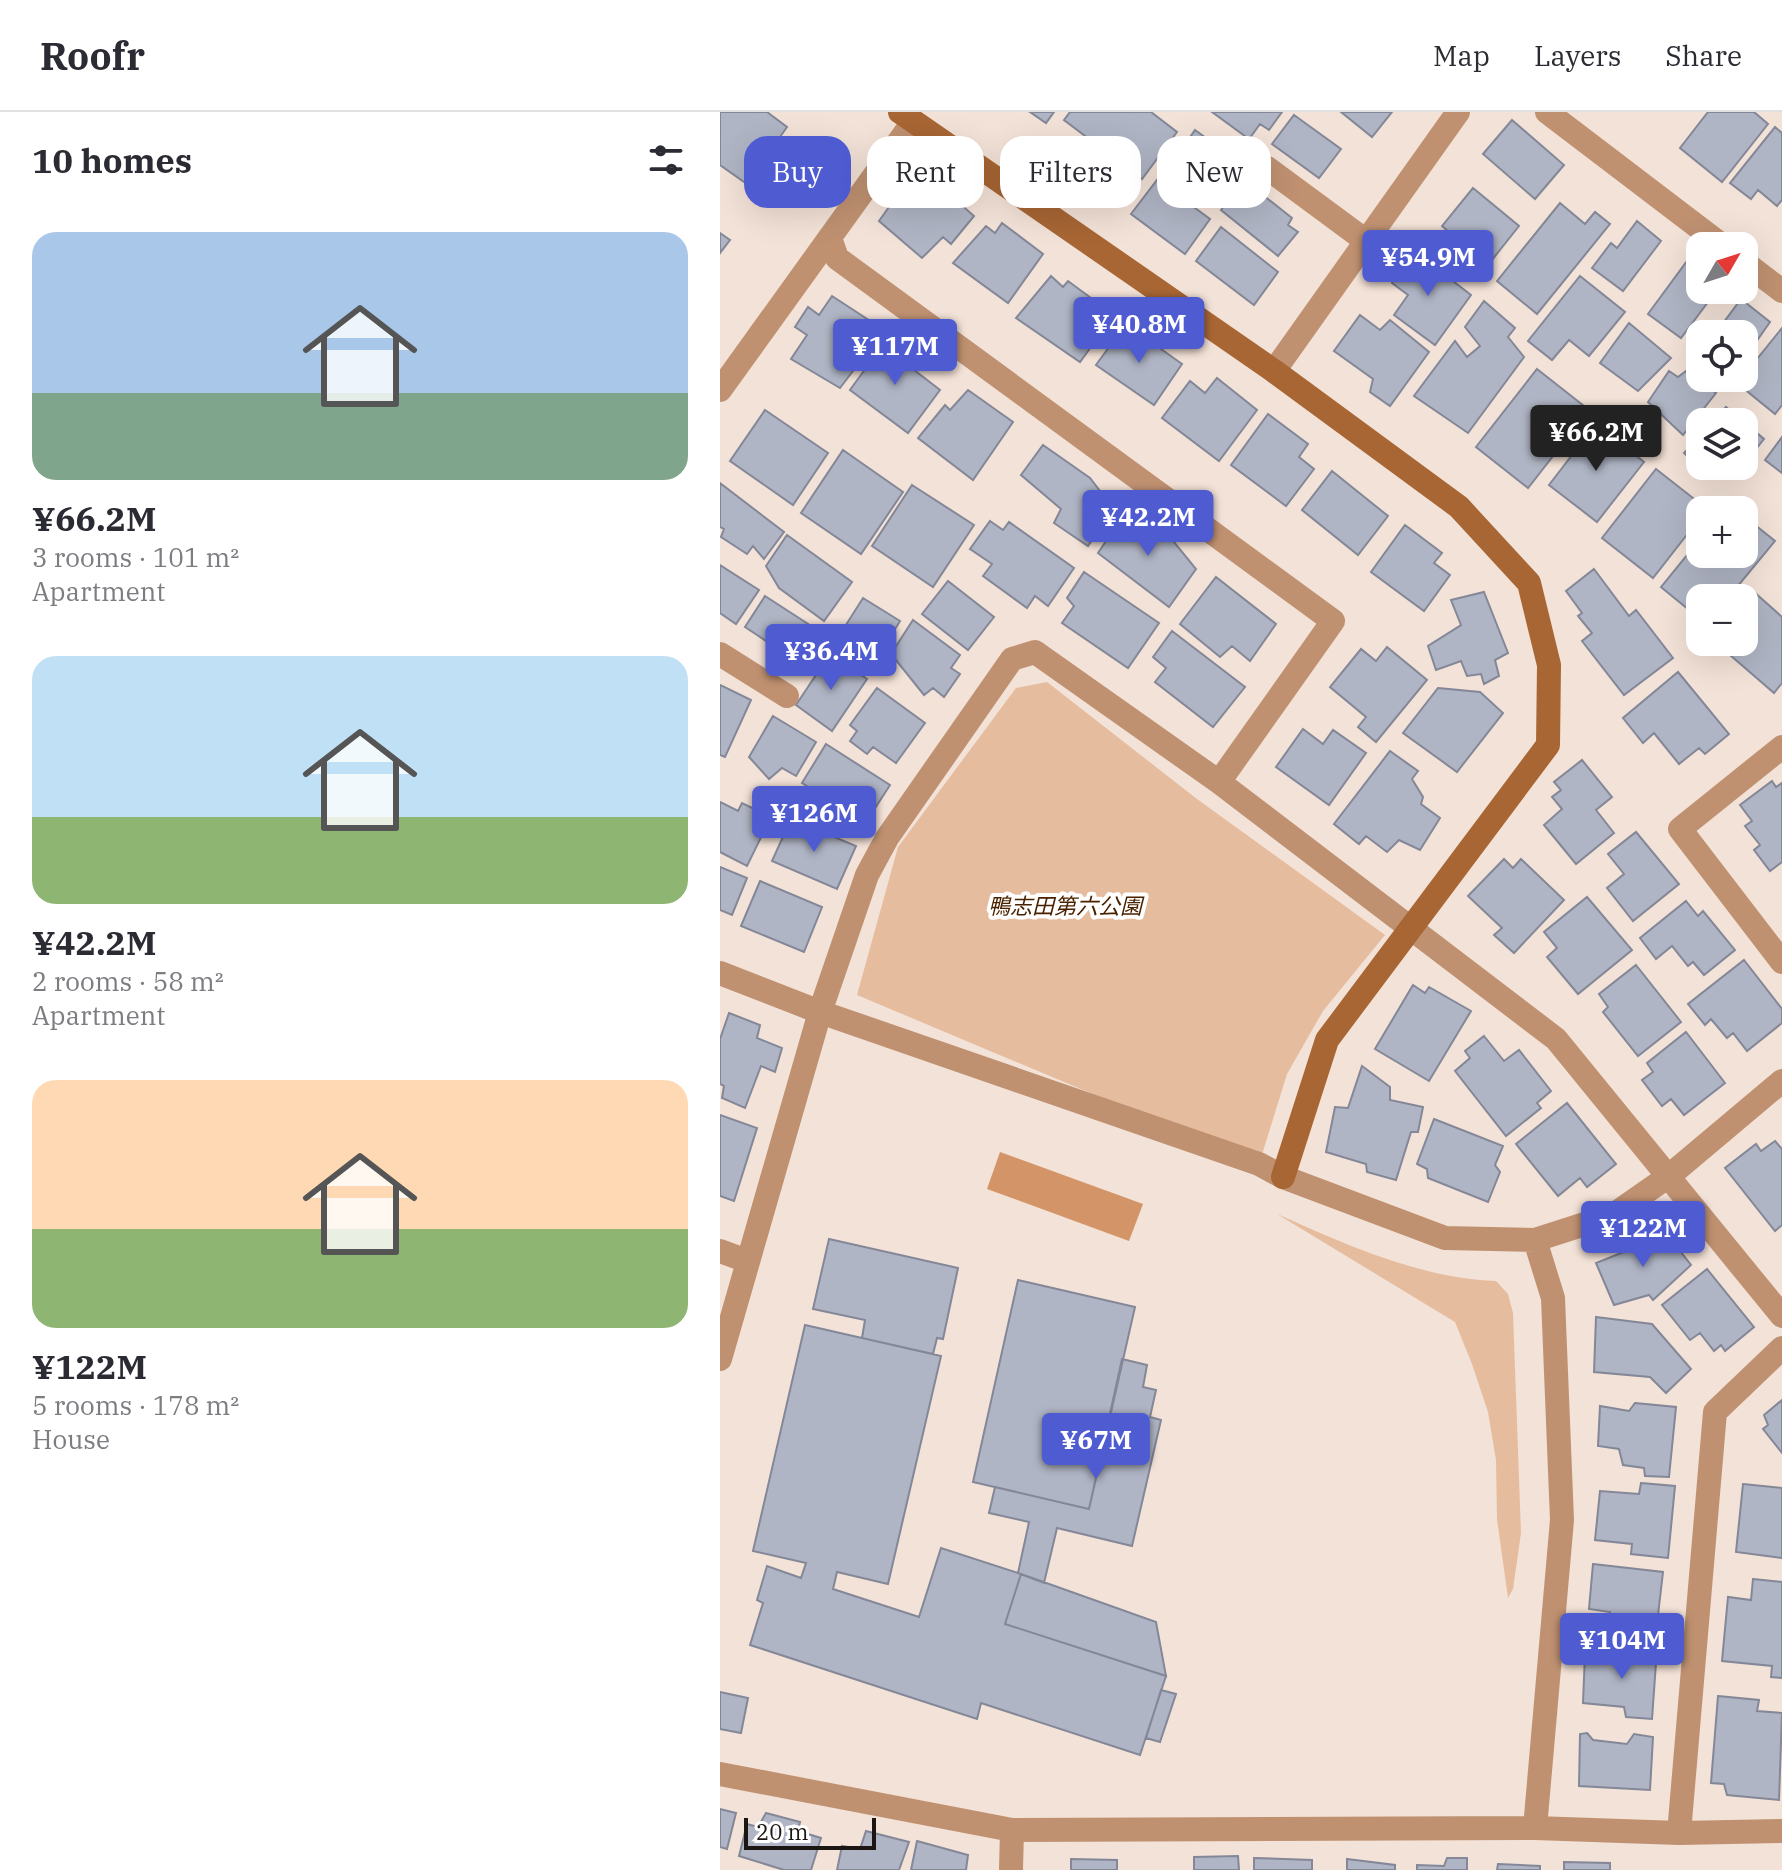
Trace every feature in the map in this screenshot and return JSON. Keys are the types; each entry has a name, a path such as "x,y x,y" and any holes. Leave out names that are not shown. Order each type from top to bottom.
{"street":[{"path":"1274,371 1458,112"},
{"path":"1547,112 1705,232"},
{"path":"720,390 830,238 907,117 1274,371 1459,507 1529,583 1549,665 1548,745 1327,1040 1283,1177"},
{"path":"1271,171 1366,241"},
{"path":"830,238 837,258 1333,621 1219,782"},
{"path":"1758,273 1782,291"},
{"path":"720,1359 820,1012 867,875 887,838 1012,659 1035,652 1219,782 1556,1039 1782,1316"},
{"path":"720,654 787,696"},
{"path":"1782,747 1680,829 1782,962"},
{"path":"720,973 820,1012 1259,1164 1283,1177 1445,1238 1535,1240 1613,1215 1669,1176 1782,1081"},
{"path":"1535,1240 1553,1298 1562,1520 1535,1828"},
{"path":"720,1251 747,1261"},
{"path":"1679,1833 1715,1412 1782,1348"},
{"path":"720,1774 1012,1830 1535,1828 1679,1833 1782,1831"},
{"path":"1011,1870 1012,1830"}],"green space":[{"name":"鴨志田第六公園","path":"1047,682 1197,799 1385,935 1323,1011 1287,1074 1259,1164 857,995 898,847 1016,688"},
{"path":"1277,1214 1411,1267 1467,1279 1496,1281 1508,1294 1513,1313 1521,1533 1513,1589 1508,1598 1497,1519 1496,1460 1488,1412 1455,1322"}],"shaded area":[{"path":"1000,1152 1143,1204 1129,1241 987,1189"}],"building":[{"path":"720,112 767,112 787,127 781,136 744,136 744,182 720,165"},
{"path":"1030,112 1054,112 1046,123"},
{"path":"1070,112 1151,112 1177,132 1174,136 1157,136 1157,159 1142,179 1141,136 1085,136 1064,120"},
{"path":"1212,112 1282,112 1269,130 1260,124 1251,136 1245,136"},
{"path":"1341,112 1392,112 1372,137"},
{"path":"1708,112 1754,112 1768,124 1722,182 1680,148"},
{"path":"1294,115 1341,149 1319,178 1272,144"},
{"path":"1512,120 1564,165 1535,199 1483,154"},
{"path":"1775,127 1782,133 1782,200 1777,206 1758,190 1751,199 1730,183"},
{"path":"1157,180 1157,208 1195,208 1210,219 1185,254 1131,214 1136,208 1141,208 1141,201"},
{"path":"1473,188 1519,226 1488,265 1442,226"},
{"path":"1271,201 1292,218 1288,225 1298,232 1278,256 1221,210 1271,208"},
{"path":"1560,203 1585,224 1595,212 1610,224 1537,314 1497,281"},
{"path":"888,208 965,208 974,216 951,244 943,237 922,258 879,221"},
{"path":"1637,221 1661,241 1623,291 1592,268 1611,243 1617,248"},
{"path":"1002,223 1043,254 1008,303 953,263 986,226 995,233"},
{"path":"1221,227 1278,272 1254,305 1196,261"},
{"path":"720,233 730,240 720,253"},
{"path":"1414,251 1471,295 1435,345 1394,315 1408,295 1392,283"},
{"path":"1686,262 1686,304 1706,304 1694,320 1686,320 1686,331 1681,338 1648,314"},
{"path":"1051,276 1063,287 1068,281 1114,315 1080,362 1016,318"},
{"path":"1580,276 1625,312 1589,356 1569,340 1552,360 1528,341"},
{"path":"832,296 884,330 840,388 791,359 807,335 795,327 808,307 819,315"},
{"path":"1484,301 1515,328 1508,337 1524,357 1468,433 1414,396 1455,341 1467,357 1480,346 1465,327"},
{"path":"1737,304 1747,304 1770,322 1758,339 1758,320 1725,320"},
{"path":"1360,315 1380,330 1390,320 1429,352 1390,406 1370,392 1373,379 1334,351"},
{"path":"1629,323 1671,358 1638,391 1600,363"},
{"path":"1126,324 1182,364 1154,405 1096,365"},
{"path":"1782,328 1782,405 1775,414 1748,392 1758,392 1758,358"},
{"path":"887,339 914,357 909,366 940,390 908,433 850,390"},
{"path":"1537,369 1589,410 1528,488 1476,447"},
{"path":"1669,371 1678,377 1686,371 1686,392 1716,393 1704,408 1686,408 1686,431 1683,435 1648,402"},
{"path":"1217,378 1257,410 1219,461 1162,418 1190,381 1205,393"},
{"path":"968,390 1013,422 973,480 918,438 945,405 950,410"},
{"path":"765,410 828,453 793,505 730,461"},
{"path":"1268,414 1308,444 1299,457 1314,469 1286,506 1231,465"},
{"path":"1596,424 1644,462 1597,522 1549,485"},
{"path":"1782,437 1782,473 1765,460"},
{"path":"1043,445 1090,478 1113,508 1088,546 1054,523 1061,509 1021,475"},
{"path":"843,450 903,492 861,554 801,513"},
{"path":"1656,469 1690,496 1686,496 1686,536 1653,578 1602,538"},
{"path":"1332,471 1388,516 1358,555 1302,510"},
{"path":"720,483 784,532 764,559 753,546 747,554 721,537 724,529 720,527"},
{"path":"912,485 974,525 933,587 872,546"},
{"path":"1127,510 1174,542 1196,569 1169,607 1098,553"},
{"path":"990,521 1003,530 1009,522 1074,568 1048,606 1035,596 1027,608 983,576 992,564 970,549"},
{"path":"1405,525 1442,553 1434,563 1450,575 1424,611 1371,572"},
{"path":"1758,527 1775,541 1758,562"},
{"path":"787,535 852,582 824,621 779,588 766,566"},
{"path":"1686,556 1686,568 1753,568 1740,584 1686,584 1686,608 1661,587"},
{"path":"720,565 759,590 736,624 720,613"},
{"path":"1594,569 1629,616 1636,610 1673,658 1624,695 1582,641 1592,633 1578,616 1582,613 1566,591"},
{"path":"1084,572 1159,623 1128,668 1062,623 1074,606 1067,598"},
{"path":"1216,577 1276,624 1250,661 1232,646 1220,657 1180,624"},
{"path":"948,581 994,617 968,650 922,614"},
{"path":"1484,592 1508,653 1495,660 1499,676 1484,684 1481,674 1467,676 1461,661 1436,670 1428,646 1461,625 1451,600"},
{"path":"1758,595 1782,617 1782,683 1774,693 1731,656 1758,656"},
{"path":"765,596 819,631 803,656 776,639 772,645 745,627"},
{"path":"863,598 900,621 869,671 832,647"},
{"path":"913,620 960,655 951,668 960,674 944,697 933,688 924,695 891,654"},
{"path":"1172,631 1245,687 1213,727 1155,682 1166,668 1153,657"},
{"path":"1387,647 1427,680 1376,742 1358,727 1366,717 1330,687 1361,649 1376,661"},
{"path":"830,654 867,679 832,731 796,705"},
{"path":"1678,672 1729,734 1705,754 1699,748 1679,764 1654,733 1643,743 1623,718"},
{"path":"720,685 751,700 725,757 720,755"},
{"path":"877,688 925,723 896,763 873,747 867,754 850,741 857,731 850,725"},
{"path":"1438,688 1480,692 1503,713 1457,772 1403,733"},
{"path":"773,716 816,742 796,776 782,768 769,779 749,757"},
{"path":"1303,729 1323,744 1333,730 1366,753 1329,805 1276,767"},
{"path":"826,744 890,785 872,813 855,803 849,813 802,783"},
{"path":"1390,751 1418,771 1412,779 1423,797 1421,804 1440,818 1420,850 1399,840 1387,852 1366,836 1359,844 1334,824"},
{"path":"1582,760 1612,797 1596,810 1614,833 1576,864 1544,825 1562,809 1552,797 1561,790 1554,782"},
{"path":"1772,781 1776,787 1782,783 1782,862 1770,871 1754,850 1760,845 1745,826 1752,821 1740,805"},
{"path":"720,802 738,811 742,803 771,817 747,866 720,852"},
{"path":"791,819 856,846 837,889 772,861"},
{"path":"1636,832 1679,884 1633,921 1607,888 1624,874 1608,854"},
{"path":"1504,859 1513,868 1521,859 1564,900 1514,953 1494,935 1502,928 1468,896"},
{"path":"720,867 747,878 732,915 720,910"},
{"path":"760,881 822,907 804,952 741,926"},
{"path":"1587,897 1632,950 1578,994 1547,957 1557,948 1544,932"},
{"path":"1686,901 1698,916 1703,911 1735,950 1704,975 1693,962 1688,966 1672,946 1656,959 1640,938"},
{"path":"1744,960 1782,1009 1782,1023 1747,1051 1733,1033 1727,1038 1711,1019 1705,1025 1688,1004"},
{"path":"1636,965 1681,1022 1638,1056 1603,1012 1608,1007 1599,994"},
{"path":"1413,985 1425,993 1429,987 1471,1011 1429,1081 1375,1049"},
{"path":"729,1013 760,1025 757,1038 782,1048 775,1072 761,1066 745,1108 722,1098 724,1086 720,1084 720,1039"},
{"path":"1686,1032 1725,1083 1684,1115 1671,1099 1662,1106 1642,1080 1653,1072 1647,1063"},
{"path":"1484,1036 1504,1061 1519,1050 1551,1091 1537,1103 1541,1108 1506,1136 1455,1071 1470,1058 1465,1051"},
{"path":"1362,1066 1390,1087 1390,1100 1423,1107 1418,1132 1411,1132 1396,1180 1367,1172 1366,1164 1326,1152 1335,1107 1348,1108"},
{"path":"1567,1103 1616,1164 1587,1187 1580,1178 1558,1196 1516,1144"},
{"path":"720,1115 757,1128 734,1201 720,1196"},
{"path":"1434,1119 1503,1146 1495,1165 1500,1172 1488,1202 1428,1178 1427,1169 1417,1164"},
{"path":"1775,1141 1782,1149 1782,1225 1775,1231 1725,1168 1756,1144 1761,1151"},
{"path":"1662,1228 1691,1265 1653,1300 1649,1295 1614,1305 1596,1263 1636,1247"},
{"path":"829,1239 958,1268 943,1339 937,1338 933,1354 862,1338 865,1320 813,1309"},
{"path":"1707,1269 1754,1327 1725,1351 1721,1345 1714,1351 1700,1333 1690,1340 1662,1305"},
{"path":"1018,1280 1135,1307 1089,1509 973,1482"},
{"path":"1596,1317 1652,1324 1691,1369 1666,1393 1650,1377 1594,1372"},
{"path":"805,1325 941,1356 888,1584 837,1572 833,1589 919,1617 941,1548 1021,1574 1005,1624 1166,1676 1140,1755 981,1703 977,1719 750,1645 763,1603 757,1600 767,1566 801,1578 806,1563 753,1551"},
{"path":"1122,1359 1147,1365 1143,1387 1156,1390 1150,1417 1161,1420 1132,1546 1057,1528 1044,1583 1018,1573 1029,1522 989,1513 995,1487 1089,1509"},
{"path":"1782,1400 1782,1453 1763,1429 1768,1425 1764,1415"},
{"path":"1635,1403 1676,1407 1669,1477 1645,1476 1644,1468 1623,1465 1619,1449 1598,1446 1600,1406 1629,1411"},
{"path":"1641,1483 1675,1486 1668,1558 1631,1554 1632,1544 1595,1540 1600,1491 1639,1494"},
{"path":"1743,1484 1782,1488 1782,1558 1736,1552"},
{"path":"1593,1564 1663,1572 1655,1641 1633,1638 1631,1629 1610,1631 1610,1612 1589,1609"},
{"path":"1021,1574 1156,1622 1166,1676 1005,1624"},
{"path":"1753,1579 1782,1582 1782,1678 1771,1677 1772,1666 1722,1661 1728,1597 1751,1600"},
{"path":"1628,1646 1657,1649 1652,1719 1626,1717 1624,1707 1583,1703 1585,1653 1623,1654"},
{"path":"1161,1690 1176,1694 1160,1742 1146,1738"},
{"path":"720,1692 748,1698 741,1733 720,1729"},
{"path":"1718,1696 1759,1700 1757,1711 1782,1713 1779,1800 1727,1795 1724,1784 1711,1783"},
{"path":"1587,1733 1593,1740 1627,1744 1634,1734 1653,1737 1650,1790 1579,1786 1580,1734"},
{"path":"720,1809 736,1813 727,1849 720,1847"},
{"path":"766,1813 800,1822 798,1831 821,1838 811,1870 784,1870 739,1856 747,1824 758,1827"},
{"path":"866,1831 909,1842 899,1870 837,1870 842,1846 860,1849"},
{"path":"917,1841 968,1855 966,1870 911,1870"},
{"path":"1238,1856 1239,1870 1194,1870 1194,1857"},
{"path":"1254,1858 1312,1860 1312,1870 1254,1870"},
{"path":"1447,1858 1467,1858 1467,1870 1417,1870 1417,1865 1444,1866"},
{"path":"1071,1859 1117,1860 1117,1870 1071,1870"},
{"path":"1347,1859 1395,1865 1395,1870 1347,1870"},
{"path":"1564,1862 1610,1863 1610,1870 1564,1870"},
{"path":"1498,1864 1540,1866 1540,1870 1497,1870"}]}
